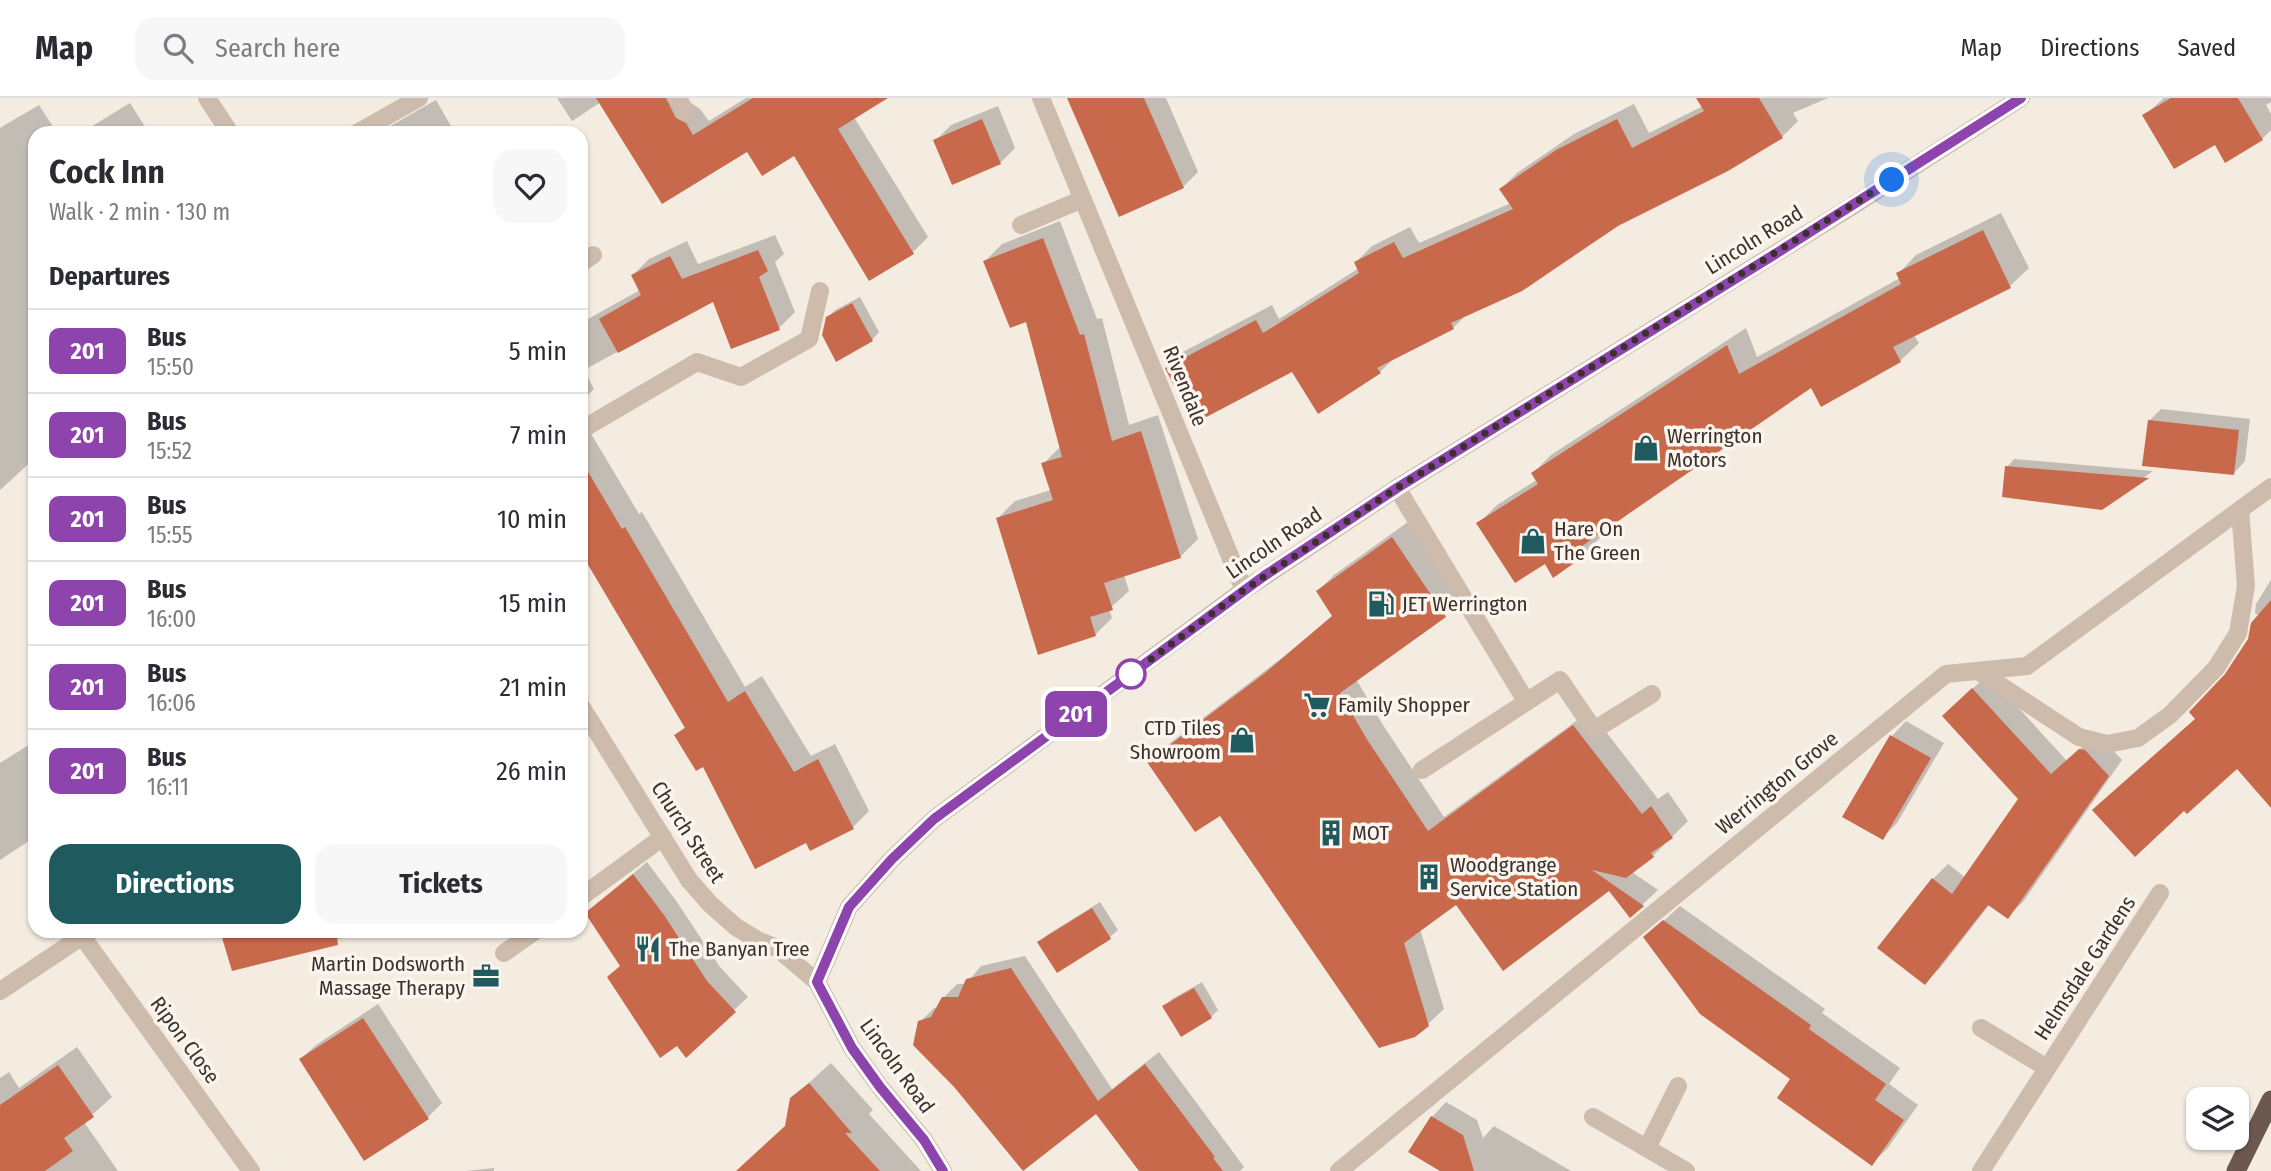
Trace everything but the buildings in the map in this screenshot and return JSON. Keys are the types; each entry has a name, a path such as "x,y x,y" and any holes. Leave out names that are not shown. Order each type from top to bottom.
{"highway":[{"path":"2236,1171 2271,1100"}],"street":[{"path":"207,98 225,126"},
{"path":"369,126 419,98"},
{"name":"Rivendale","path":"1041,98 1244,590"},
{"name":"Lincoln Road","path":"943,1171 924,1140 852,1048 817,982 849,907 892,859 934,819 1244,590 1397,488 2021,98"},
{"path":"1021,225 1083,199"},
{"path":"588,426 697,362 741,377 809,339 820,291"},
{"name":"Werrington Grove","path":"1339,1171 1946,674 2027,666 2271,487"},
{"path":"1397,488 1527,701"},
{"path":"1978,671 2079,737 2107,744 2138,738 2170,715 2216,668 2238,633 2246,586 2240,510"},
{"path":"1422,770 1560,680 1594,730 1652,694"},
{"name":"Church Street","path":"588,722 689,880 710,904 736,927 777,948 817,982"},
{"path":"588,892 663,837"},
{"name":"Helmsdale Gardens","path":"1981,1171 2160,893"},
{"path":"0,991 79,938"},
{"name":"Ripon Close","path":"89,938 251,1171"},
{"path":"505,953 525,938"},
{"name":"Helmsdale Gardens","path":"1981,1028 2047,1068"},
{"path":"1647,1148 1678,1086"},
{"path":"1593,1116 1686,1171"}],"bus line":[{"name":"201","path":"943,1171 924,1140 852,1048 817,982 849,907 892,859 934,819 1244,590 1397,488 2021,98"}],"place":[{"name":"Werrington Motors","path":"1646,448"},
{"name":"Hare On The Green","path":"1533,541"},
{"name":"JET Werrington","path":"1381,604"},
{"name":"Family Shopper","path":"1317,705"},
{"name":"CTD Tiles Showroom","path":"1242,740"},
{"name":"MOT","path":"1331,833"},
{"name":"Woodgrange Service Station","path":"1429,877"},
{"name":"The Banyan Tree","path":"648,949"},
{"name":"Martin Dodsworth Massage Therapy","path":"486,976"}],"route":[{"path":"1131,674 1244,590 1397,488 1892,180"}]}
